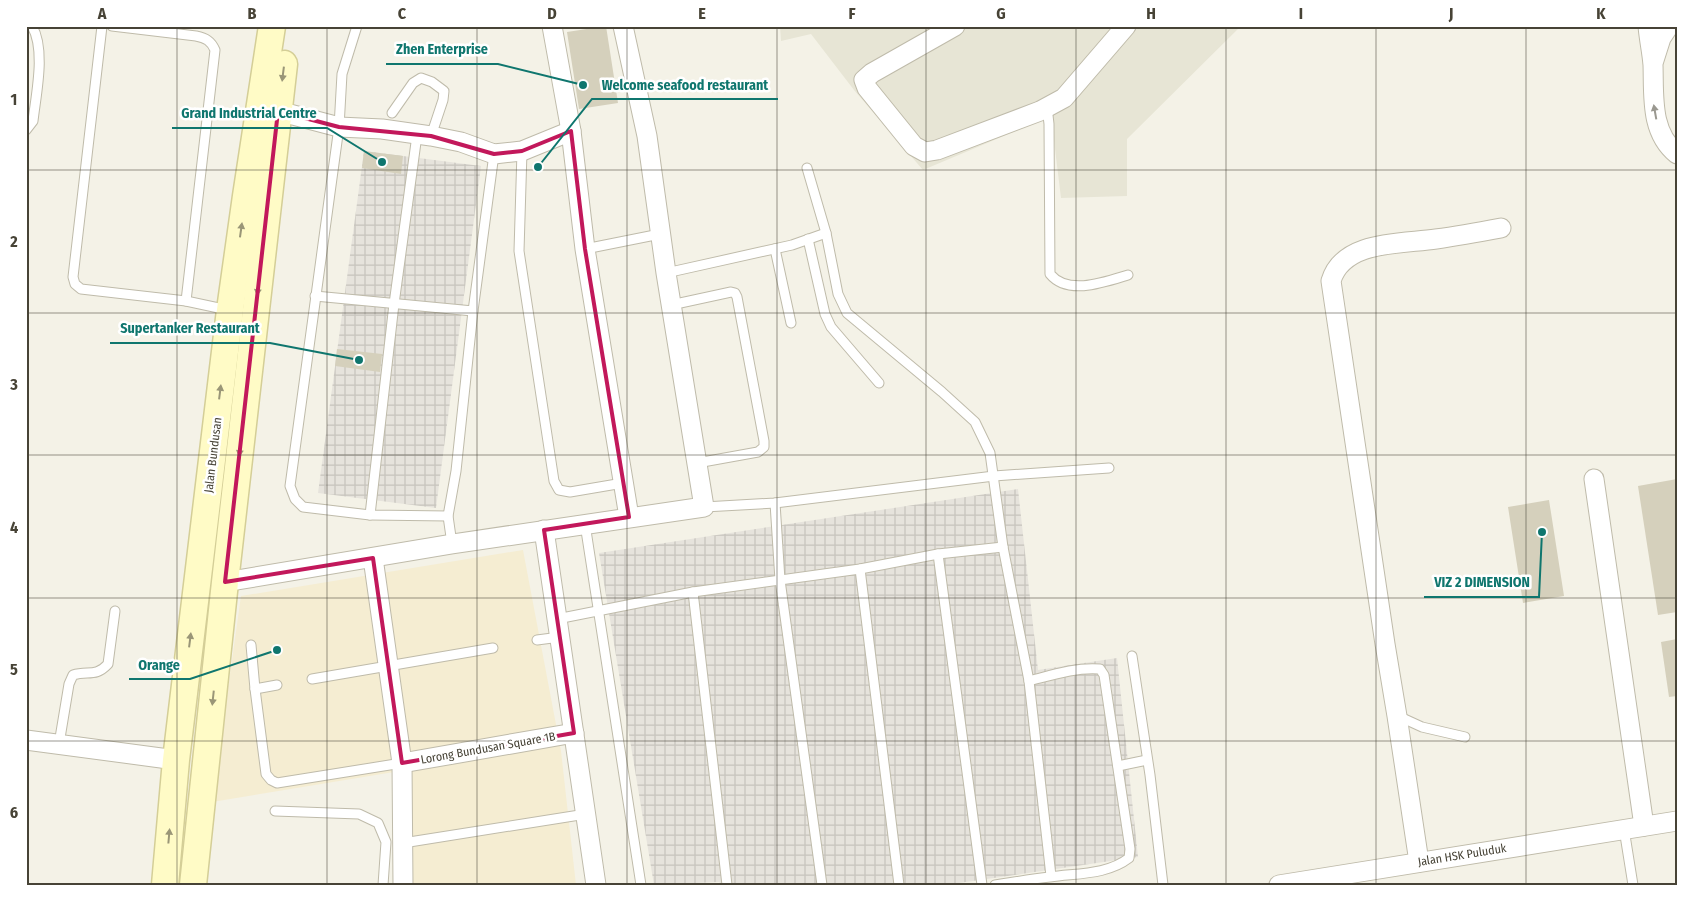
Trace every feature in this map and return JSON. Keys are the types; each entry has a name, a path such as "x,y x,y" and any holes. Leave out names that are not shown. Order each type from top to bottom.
{"main road":[{"name":"Jalan Bundusan","path":"165,885 176,760 230,310 272,26"},
{"name":"Jalan Bundusan","path":"193,885 278,110 290,26"}],"street":[{"path":"552,26 571,131 585,249 629,518"},
{"path":"225,582 452,544 704,506 666,273 647,136 624,26"},
{"path":"955,26 872,73 864,80 867,88 914,146 925,152 938,150 1040,111 1064,98 1126,26"},
{"path":"1648,26 1653,64 1654,106 1659,130 1669,148 1677,154"},
{"path":"1653,64 1661,38 1669,26"},
{"path":"278,110 339,127 382,129 461,142 494,154 522,151 571,131"},
{"path":"1419,862 1384,644 1331,281 1333,273 1341,264 1357,252 1377,246 1437,239 1501,228"},
{"path":"1594,479 1644,826"},
{"path":"544,530 596,885"},
{"path":"373,558 390,667 402,763 403,885"},
{"name":"Lorong Bundusan Square 1B","path":"402,763 574,733"},
{"path":"26,740 176,760"},
{"name":"Jalan HSK Puluduk","path":"1279,885 1357,878 1419,862 1677,821"}],"lane":[{"path":"26,130 34,121 40,50 37,35 32,26"},
{"path":"102,26 73,277 75,284 81,289 186,301 230,310"},
{"path":"112,26 205,38 212,44 215,50 186,301"},
{"path":"357,26 342,74 339,127 290,486 295,499 303,507 370,515 448,516"},
{"path":"370,515 394,304 424,135 443,100 444,91 432,82 421,78 413,83 392,113"},
{"path":"1047,107 1049,124 1050,274 1060,284 1069,285 1100,284 1128,275"},
{"path":"522,151 519,251 554,481 559,490 570,492 623,483"},
{"path":"452,544 448,516 456,471 473,311 494,154"},
{"path":"807,168 826,233 838,294 847,313 975,422 990,453 1002,547 1029,680 1051,876"},
{"path":"666,273 775,248 826,233"},
{"path":"585,249 660,234"},
{"path":"808,239 825,314 831,327 879,383"},
{"path":"775,248 792,323"},
{"path":"671,305 731,292 735,293 764,441 764,447 758,452 697,463"},
{"path":"315,296 473,311"},
{"path":"704,506 775,503 994,476 1109,468"},
{"path":"775,503 780,580 822,885"},
{"path":"585,524 641,885"},
{"path":"537,640 558,628 598,611 694,592 860,569 938,554 1002,547"},
{"path":"938,554 982,885"},
{"path":"860,569 899,885"},
{"path":"694,592 727,885"},
{"path":"59,744 68,684 73,675 80,672 93,674 102,670 108,664 115,611"},
{"path":"251,645 266,774 270,780 277,783 402,763"},
{"path":"312,679 493,648"},
{"path":"1132,656 1163,885"},
{"path":"996,885 1051,876 1095,872 1121,864 1129,858 1130,849 1104,675 1100,669 1091,668 1061,672 1029,680"},
{"path":"255,689 277,685"},
{"path":"1397,716 1422,727 1465,737"},
{"path":"1118,766 1147,760"},
{"path":"275,812 359,814 378,823 386,842 383,885"},
{"path":"403,843 586,814"},
{"path":"1624,829 1633,885"}],"highlighted area":[{"path":"278,111 339,127 431,136 494,154 522,151 571,131 585,249 629,517 544,530 574,733 402,763 373,558 225,582"}],"shaded area":[{"path":"780,26 1241,26 1127,139 1127,196 1061,198 1051,116 923,170 854,90 811,34 781,41"},
{"path":"364,151 481,166 436,508 318,493"},
{"path":"1018,489 1038,670 1117,658 1138,857 945,885 723,885 719,882 654,885 599,553"},
{"path":"523,550 561,751 576,885 405,885 400,771 212,802 241,596"}],"building":[{"path":"606,26 618,103 579,109 567,32"},
{"path":"364,151 403,156 401,174 362,168"},
{"path":"337,349 382,354 380,372 335,366"},
{"path":"1677,479 1677,612 1658,615 1638,486"},
{"path":"1549,500 1564,596 1523,603 1508,507"},
{"path":"1677,639 1677,696 1669,697 1661,642"}],"place":[{"name":"Zhen Enterprise","path":"583,85"},
{"name":"Grand Industrial Centre","path":"382,162"},
{"name":"Welcome seafood restaurant","path":"538,167"},
{"name":"Supertanker Restaurant","path":"359,360"},
{"name":"VIZ 2 DIMENSION","path":"1542,532"},
{"name":"Orange","path":"277,650"}]}
